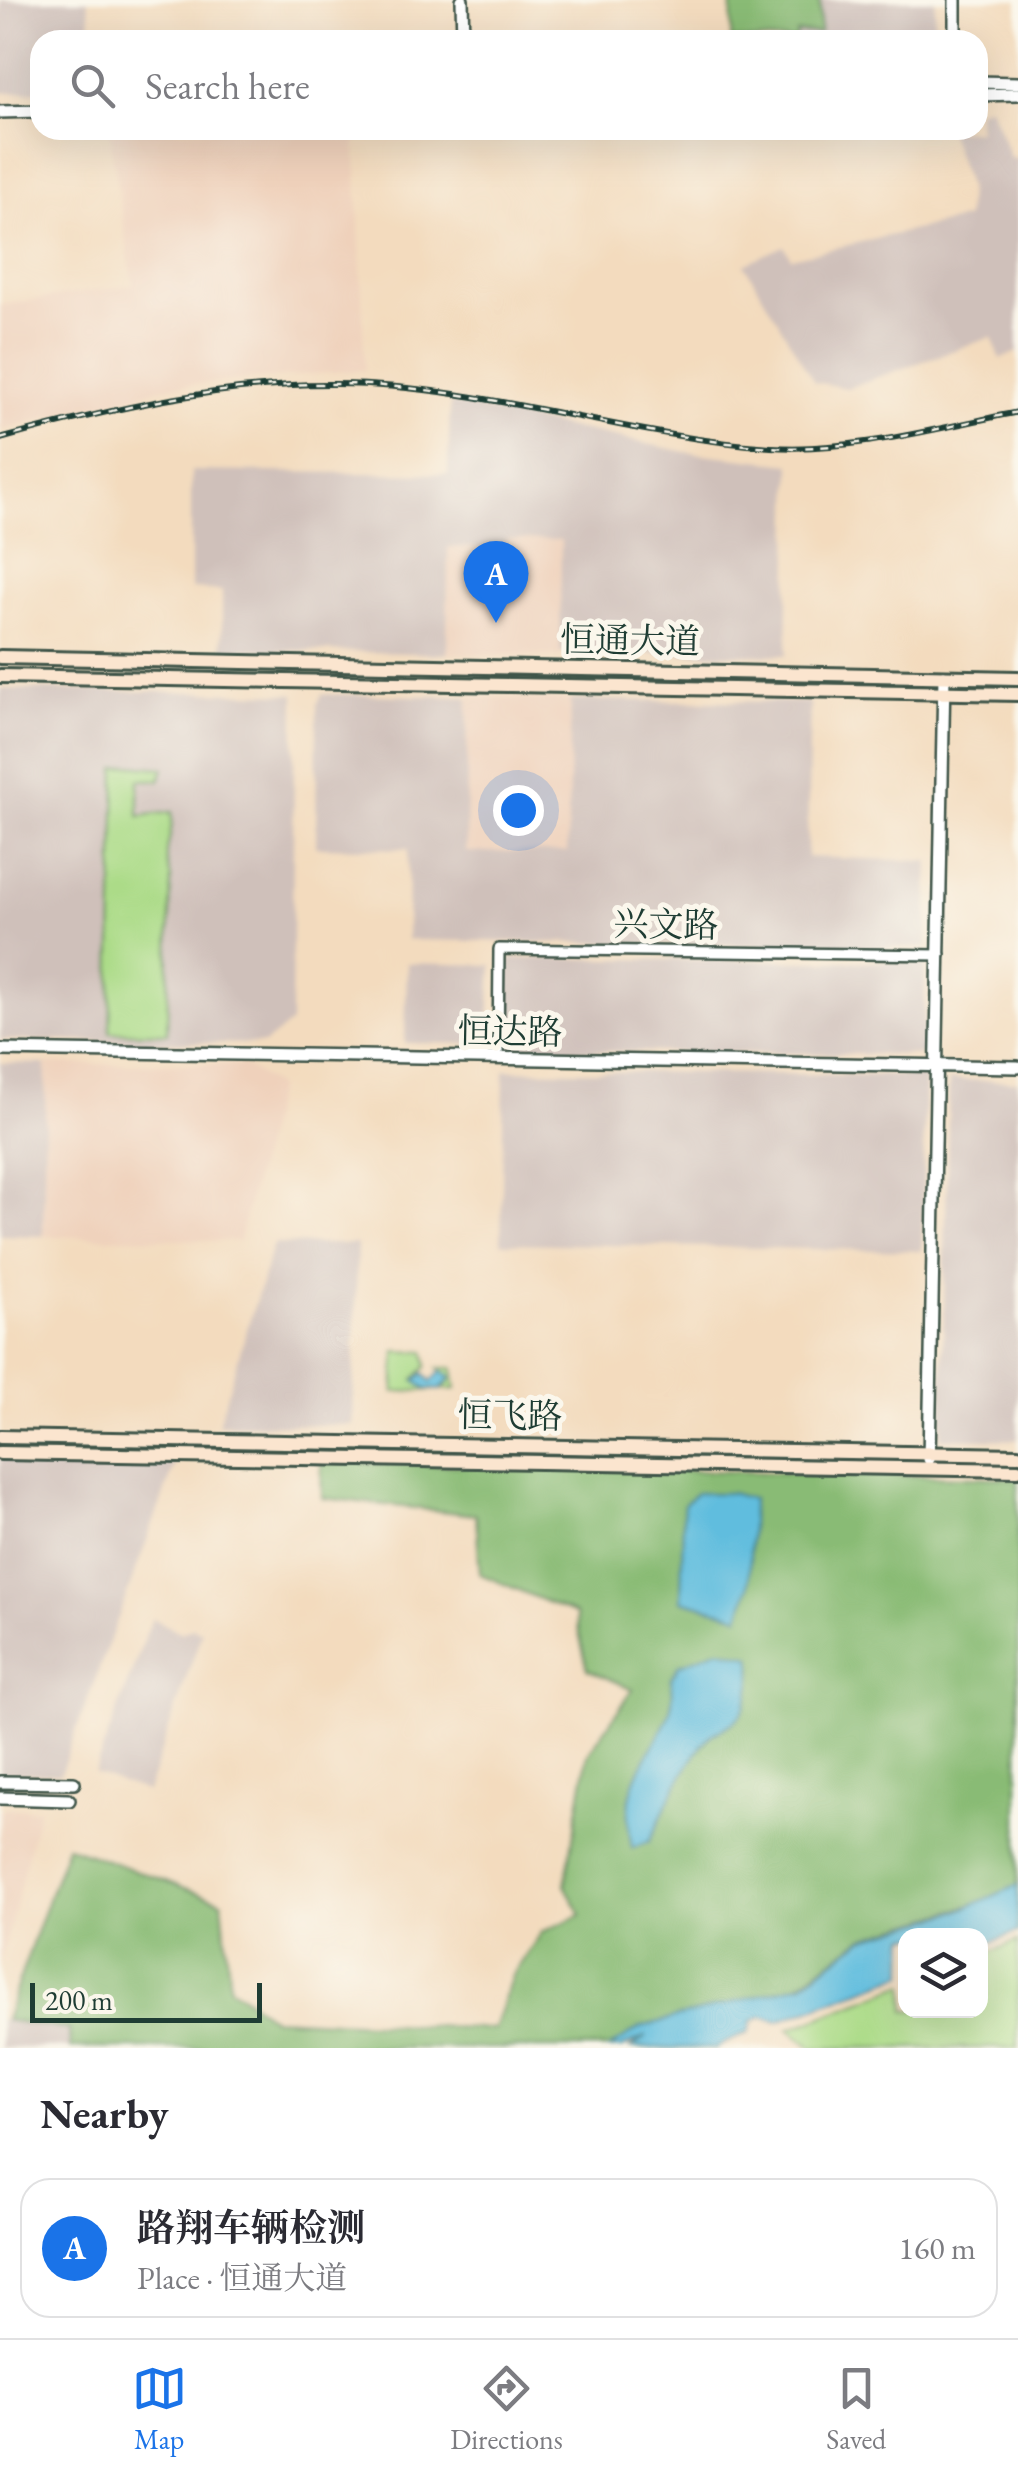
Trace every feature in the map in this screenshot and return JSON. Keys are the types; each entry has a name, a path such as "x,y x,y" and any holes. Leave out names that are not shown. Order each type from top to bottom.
{"main road":[{"name":"恒通大道","path":"0,657 1018,678"},
{"name":"恒通大道","path":"0,676 1018,694"},
{"name":"恒飞路","path":"0,1437 1018,1455"},
{"name":"恒飞路","path":"0,1452 1018,1470"}],"street":[{"path":"462,0 463,30"},
{"path":"955,0 955,30"},
{"path":"988,82 1018,82"},
{"path":"988,94 1018,94"},
{"path":"0,115 30,114"},
{"path":"929,1468 940,1066 944,676"},
{"name":"兴文路","path":"498,1058 499,948 940,956"},
{"name":"恒达路","path":"0,1050 1018,1066"},
{"path":"0,1782 74,1784"},
{"path":"0,1798 69,1800"}],"shaded area":[{"path":"0,0 88,0 91,30 30,30 30,92 0,93"},
{"path":"820,0 935,0 934,30 820,30"},
{"path":"988,106 1011,159 1018,158 1018,352 1000,359 992,337 847,388 814,382 744,264 784,246 791,258 966,218 968,188 951,140 988,140"},
{"path":"110,140 355,140 365,370 170,386 0,430 0,305 133,285"},
{"path":"450,403 686,452 791,464 787,655 560,652 561,540 506,539 505,548 448,547 447,654 222,649 222,591 191,589 191,471 448,474"},
{"path":"505,539 561,540 560,656 447,654 448,547 504,548"},
{"path":"0,689 295,694 291,1023 264,1044 0,1040"},
{"path":"322,694 468,697 466,852 567,852 571,700 810,702 807,857 929,861 927,948 407,940 408,849 316,847 317,705"},
{"path":"468,697 571,700 567,853 465,852"},
{"path":"512,958 925,962 924,1055 508,1050 503,1042 505,966"},
{"path":"407,963 492,965 488,1044 405,1043"},
{"path":"0,1063 46,1064 43,1236 0,1235"},
{"path":"46,1064 243,1064 273,1084 277,1088 239,1241 43,1236"},
{"path":"504,1070 925,1076 922,1251 501,1243"},
{"path":"949,1080 1018,1081 1018,1440 941,1438"},
{"path":"273,1244 357,1244 353,1425 218,1424"},
{"path":"0,1457 176,1462 60,1774 0,1773"},
{"path":"152,1618 180,1632 193,1628 202,1632 147,1792 94,1773"},
{"path":"0,1809 39,1809 0,1966"},
{"path":"0,2019 69,2029 70,2048 0,2048"}],"green space":[{"path":"732,0 820,0 820,30 731,30"},
{"path":"116,768 164,768 160,780 139,780 139,816 172,812 167,851 171,877 167,1033 110,1032"},
{"path":"396,1351 425,1352 427,1366 415,1379 426,1389 438,1390 394,1392"},
{"path":"438,1368 453,1368 456,1389 440,1390 450,1382"},
{"path":"321,1462 1018,1478 1018,1891 863,1938 793,1988 682,2020 614,2048 70,2048 69,2029 5,2020 67,1846 222,1901 230,1987 272,2018 494,2029 512,1976 542,1932 581,1915 565,1885 588,1754 633,1689 587,1669 575,1614 480,1574 476,1515 322,1498"},
{"path":"1018,1941 1018,2048 813,2048 789,2029 898,1987 898,2018 988,2018 988,1953"}],"water":[{"path":"441,1371 451,1378 440,1390 426,1389 415,1381 424,1373 431,1382"},
{"path":"696,1493 731,1493 752,1499 749,1586 740,1616 681,1600 684,1504"},
{"path":"719,1649 751,1656 752,1679 743,1711 698,1751 649,1842 632,1848 632,1791 639,1770 667,1720 673,1693 671,1679 679,1665"},
{"path":"1018,1885 1018,1932 988,1943 988,1928 900,1928 961,1910"},
{"path":"898,1929 898,1977 778,2021 762,2016 753,2020 749,2032 715,2048 631,2048 647,2036 622,2048 609,2048 641,2027 802,1984 863,1939"}],"railway":[{"path":"0,439 166,400 293,385 336,384 447,393 662,433 771,447 864,442 1018,412"}],"place":[{"name":"路翔车辆检测","path":"496,623"}]}
